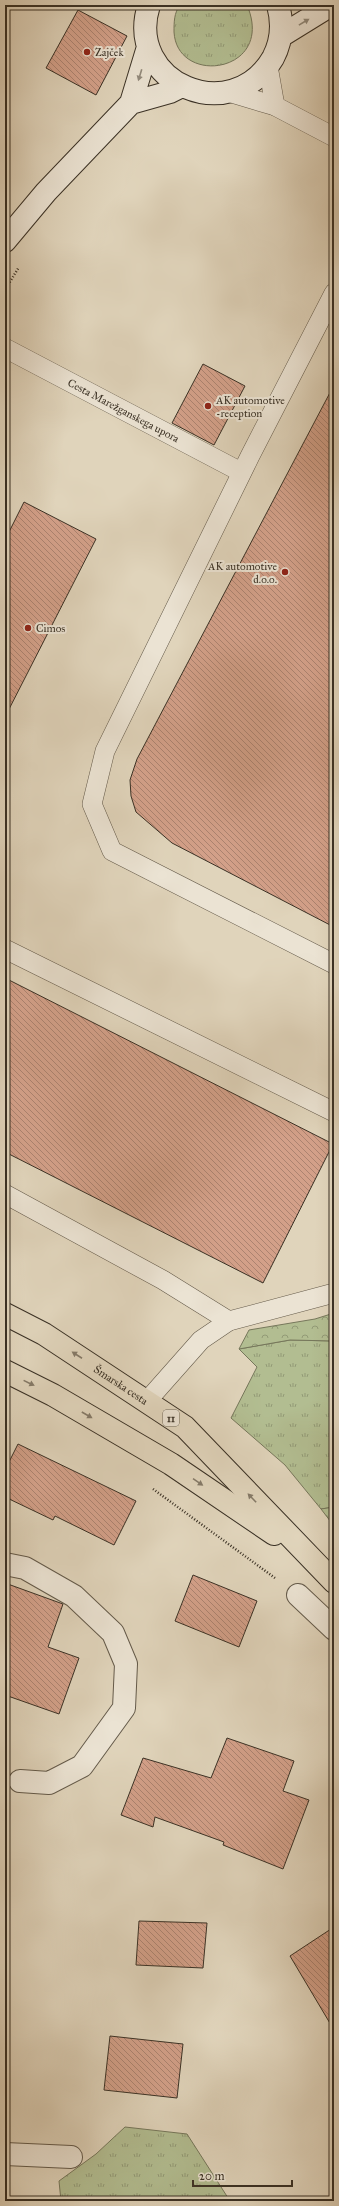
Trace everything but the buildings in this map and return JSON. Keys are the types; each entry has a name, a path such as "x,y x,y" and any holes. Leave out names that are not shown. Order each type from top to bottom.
{"main road":[{"name":"Šmarska cesta","path":"5,1314 44,1334 185,1427 308,1557 334,1582"},
{"name":"Šmarska cesta","path":"5,1371 53,1395 171,1464 308,1557"}],"street":[{"path":"148,5 145,24 148,47 161,70 182,86 197,92 212,94 228,92 244,86 257,78 268,66 276,52 281,36 282,24 278,5"},
{"path":"281,36 328,6"},
{"path":"5,241 46,192 131,103 148,47"},
{"path":"131,103 170,92 182,86"},
{"path":"5,1564 25,1568 74,1596 113,1634 126,1664 124,1708 82,1766 49,1783 20,1780"},
{"path":"298,1595 334,1629"},
{"path":"5,2154 71,2157"}],"lane":[{"path":"268,66 275,106"},
{"path":"228,92 275,106 334,138"},
{"path":"334,293 242,472 105,751 92,804 112,851 334,964"},
{"name":"Cesta Marežganskega upora","path":"5,348 242,472"},
{"path":"5,949 334,1112"},
{"path":"5,1194 163,1280 229,1320"},
{"path":"147,1401 202,1340 229,1320 334,1293"}],"path":[{"path":"5,290 20,265"},
{"path":"148,1485 298,1595"}],"green space":[{"path":"180,5 247,5 252,28 248,46 237,58 222,65 206,66 191,61 179,49 174,32 175,14"},
{"path":"334,1313 334,1341 290,1340 239,1349 249,1330 315,1319"},
{"path":"290,1340 334,1341 334,1507 321,1509 285,1465 231,1418 257,1367 239,1349"},
{"path":"334,1507 334,1526 321,1509"},
{"path":"125,2127 187,2134 230,2201 61,2201 59,2181 96,2154"}],"place":[{"name":"Zajček","path":"87,52"},
{"name":"AK automotive -reception","path":"208,406"},
{"name":"AK automotive d.o.o.","path":"285,572"},
{"name":"Cimos","path":"28,628"}]}
